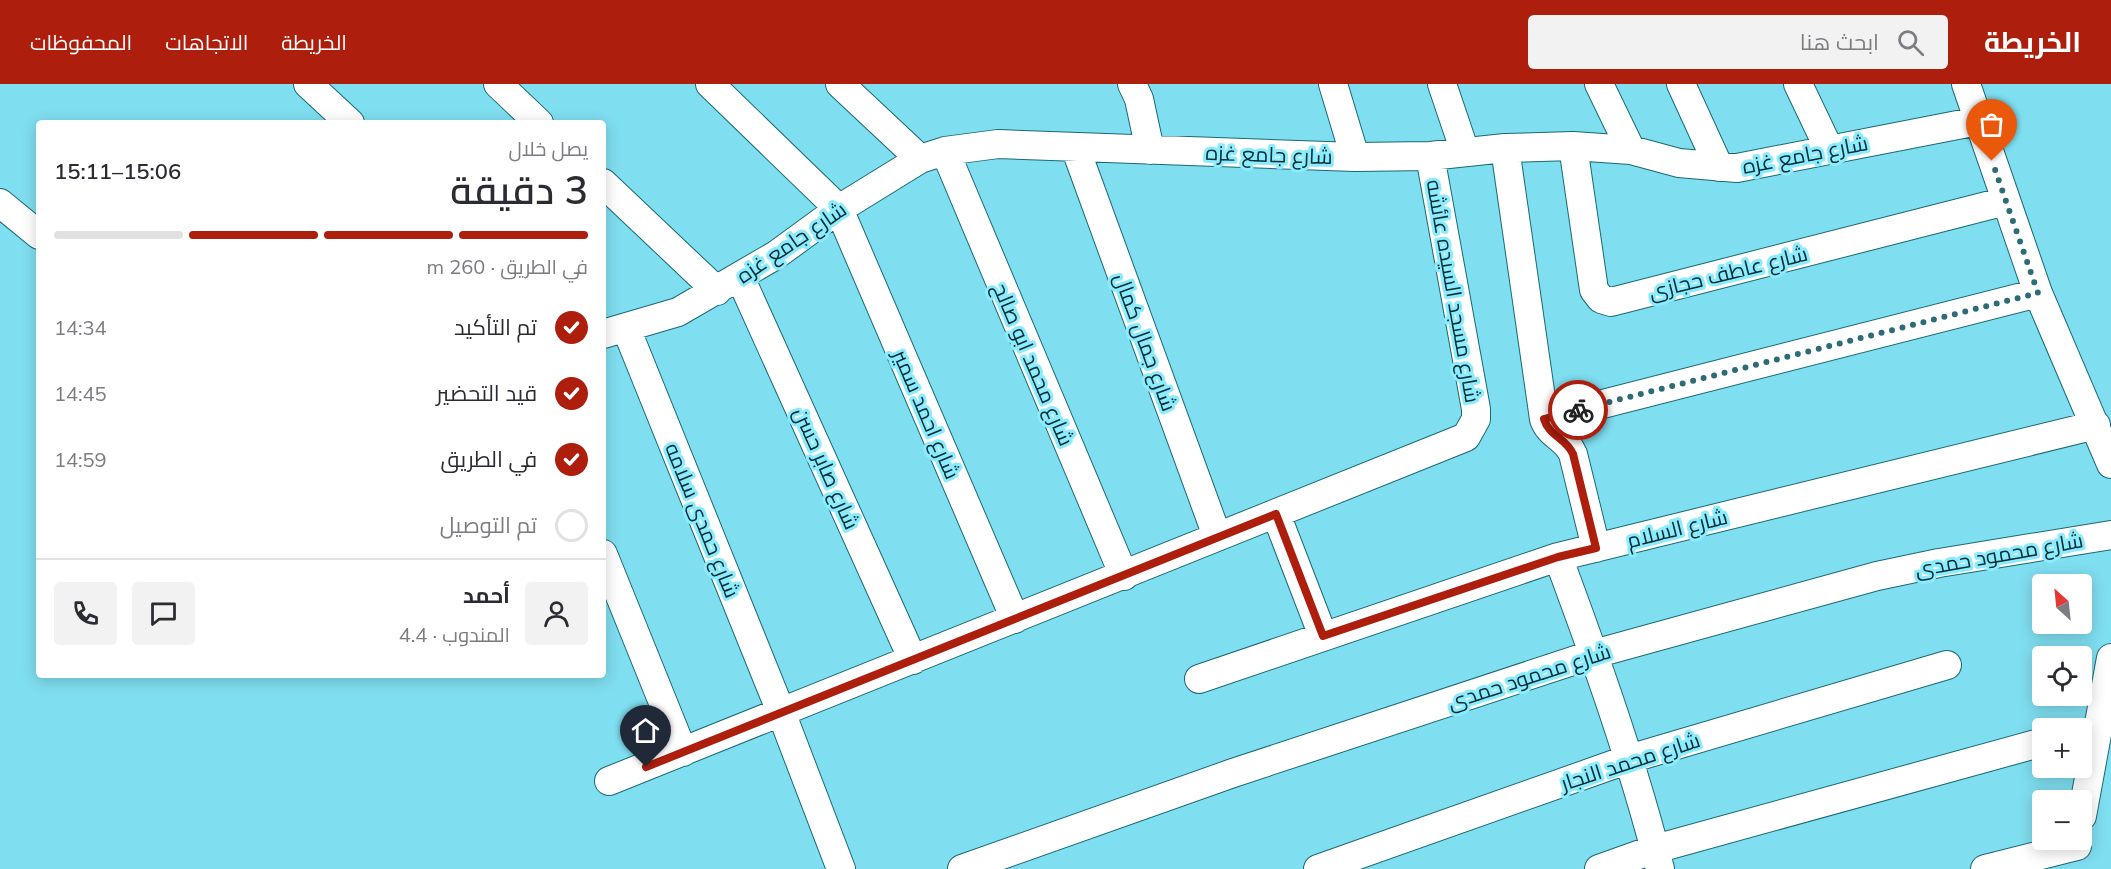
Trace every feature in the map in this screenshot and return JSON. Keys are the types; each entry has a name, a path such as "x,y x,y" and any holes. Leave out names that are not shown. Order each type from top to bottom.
{"street":[{"path":"308,84 347,120"},
{"path":"498,84 536,120"},
{"path":"710,84 839,209"},
{"name":"شارع محمد ابو صالح","path":"840,84 932,155 1124,576"},
{"path":"1132,84 1139,99 1150,150"},
{"path":"1333,84 1355,157"},
{"path":"1442,84 1465,152"},
{"path":"1599,84 1631,150"},
{"path":"1681,84 1719,167"},
{"path":"1798,84 1829,150"},
{"path":"1966,84 2038,293 2111,464"},
{"name":"شارع جامع غزه","path":"614,331 678,312 729,284 839,209 932,155 998,144 1355,157 1430,156 1505,148 1574,146 1631,150 1679,163 1737,168 1978,121"},
{"name":"شارع عاطف حجازى","path":"1574,146 1594,290 1601,299 1611,302 2006,201"},
{"name":"شارع جمال كمال","path":"1075,147 1217,536"},
{"path":"1505,148 1544,419 1547,428 1566,443 1573,454 1596,548"},
{"name":"شارع مسجد السيده عائشه","path":"609,781 1467,437 1472,429 1476,409 1430,156"},
{"path":"606,185 729,284"},
{"path":"0,203 36,233"},
{"name":"شارع احمد سمير","path":"839,209 1015,619"},
{"name":"شارع صابر حسن","path":"729,284 913,660"},
{"path":"1544,419 2038,293"},
{"name":"شارع حمدى سلامه","path":"614,331 781,712 841,869"},
{"name":"شارع السلام","path":"1198,679 1558,557 2096,425"},
{"path":"1276,514 1323,636"},
{"name":"شارع محمود حمدى","path":"962,869 1233,773 1594,654 1877,576 1939,563 2111,535"},
{"path":"1558,557 1629,759 1658,859"},
{"path":"606,561 683,752"},
{"path":"2087,790 2111,658"},
{"name":"شارع محمد النجار","path":"1318,869 1629,759 1947,666"},
{"path":"1599,869 1658,859 2032,745"},
{"path":"1985,869 2076,852"}],"way so far":[{"path":"1578,410 2038,293 1992,161"}],"route":[{"path":"646,767 1276,514 1323,636 1558,557 1596,548 1573,454 1566,443 1547,428 1544,419 1578,410"}]}
